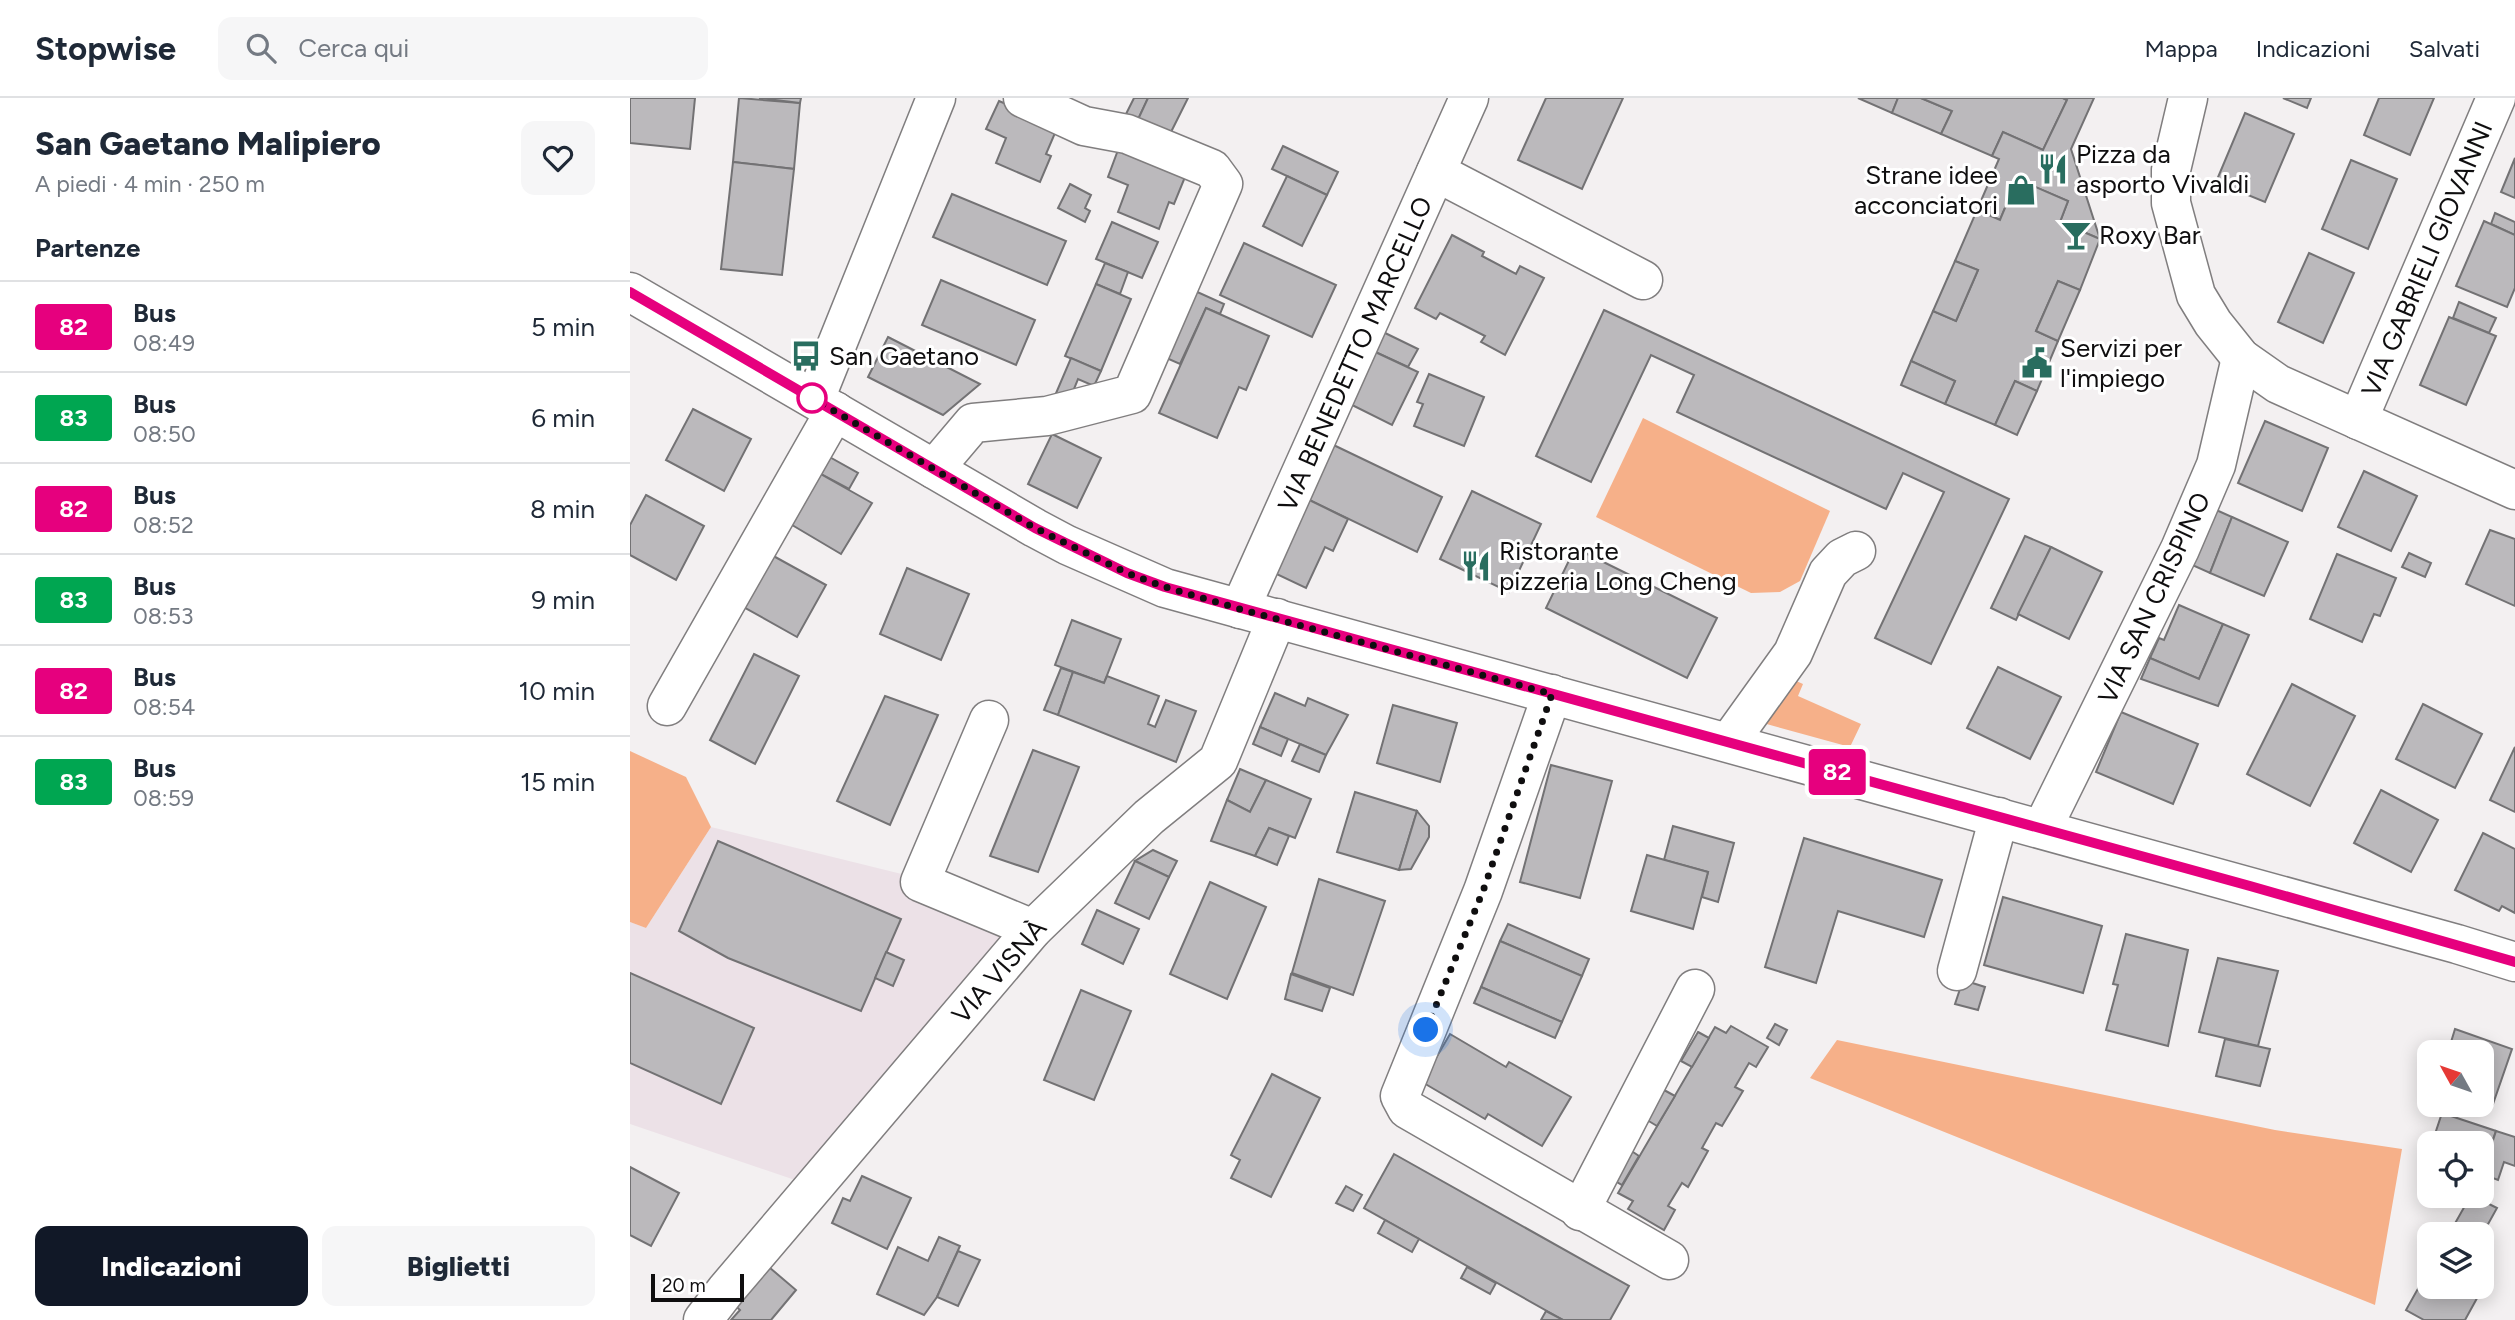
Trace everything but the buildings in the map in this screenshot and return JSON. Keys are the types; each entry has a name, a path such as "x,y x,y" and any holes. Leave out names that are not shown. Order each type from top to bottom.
{"street":[{"path":"667,706 825,405 936,98"},
{"path":"934,469 973,423 1047,416 1132,394 1223,184 1212,169 1127,134 1084,125 1023,98"},
{"name":"VIA BENEDETTO MARCELLO","path":"1240,609 1469,98"},
{"path":"2188,98 2171,170 2171,203 2196,295 2213,323 2241,358 2278,384 2515,490"},
{"name":"VIA GABRIELI GIOVANNI","path":"2358,421 2496,98"},
{"path":"1436,172 1643,280"},
{"path":"630,292 1035,528 1079,551 1165,587 2444,940 2515,962"},
{"name":"VIA SAN CRISPINO","path":"2042,829 2180,549 2216,465 2241,358"},
{"path":"1729,742 1793,653 1828,573 1842,558 1856,551"},
{"name":"VIA VISNÀ","path":"703,1320 1033,929 1149,817 1218,761 1277,618"},
{"path":"1552,694 1483,891 1399,1096 1407,1109 1669,1260"},
{"path":"989,720 920,882 1033,929"},
{"path":"1957,971 1999,817"},
{"path":"1580,1210 1695,989"}],"shaded area":[{"path":"1643,418 1830,511 1800,581 1780,592 1751,593 1596,517"},
{"path":"1783,675 1803,684 1798,696 1861,724 1850,747 1763,723"},
{"path":"630,751 686,777 711,827 646,928 630,922"},
{"path":"711,827 1027,905 795,1180 630,1124 630,922 646,928"},
{"path":"1837,1040 2275,1130 2402,1149 2375,1305 1810,1078"}],"bus line":[{"name":"82","path":"630,292 1035,528 1127,573 1165,587 2250,886 2515,962"}],"place":[{"name":"Pizza da asporto Vivaldi","path":"2053,169"},
{"name":"Strane idee acconciatori","path":"2021,190"},
{"name":"Roxy Bar","path":"2076,235"},
{"name":"San Gaetano","path":"806,356"},
{"name":"Servizi per l'impiego","path":"2037,363"},
{"name":"Ristorante pizzeria Long Cheng","path":"1476,566"}],"route":[{"path":"812,398 1035,528 1127,573 1240,609 1552,694 1483,891 1426,1030"}]}
